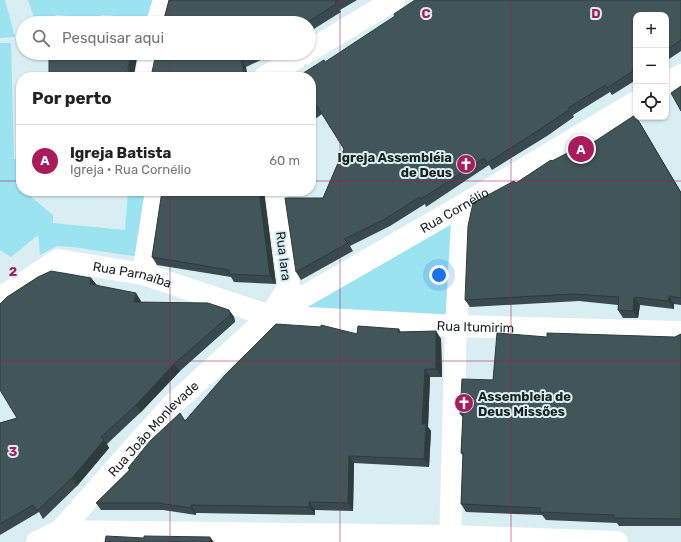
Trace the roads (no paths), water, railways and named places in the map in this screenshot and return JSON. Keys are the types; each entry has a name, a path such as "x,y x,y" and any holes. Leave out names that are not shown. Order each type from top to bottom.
{"street":[{"path":"159,16 164,0"},
{"path":"316,47 394,0"},
{"path":"147,72 149,60"},
{"path":"273,72 293,60"},
{"path":"669,82 681,75"},
{"name":"Rua Cornélio","path":"270,316 463,205 633,104"},
{"path":"143,274 155,196"},
{"name":"Rua Iara","path":"270,316 289,286 277,196"},
{"path":"450,539 456,326 463,205"},
{"name":"Rua Parnaíba","path":"0,298 58,260 143,274 270,316"},
{"name":"Rua Itumirim","path":"270,316 456,326 681,332"},
{"name":"Rua João Monlevade","path":"37,542 60,531 169,408 270,316"},
{"path":"60,531 617,542"}],"place":[{"name":"Igreja Batista","path":"581,149"},
{"name":"Igreja Assembléia de Deus","path":"466,164"},
{"name":"Assembleia de Deus Missões","path":"464,403"}]}
